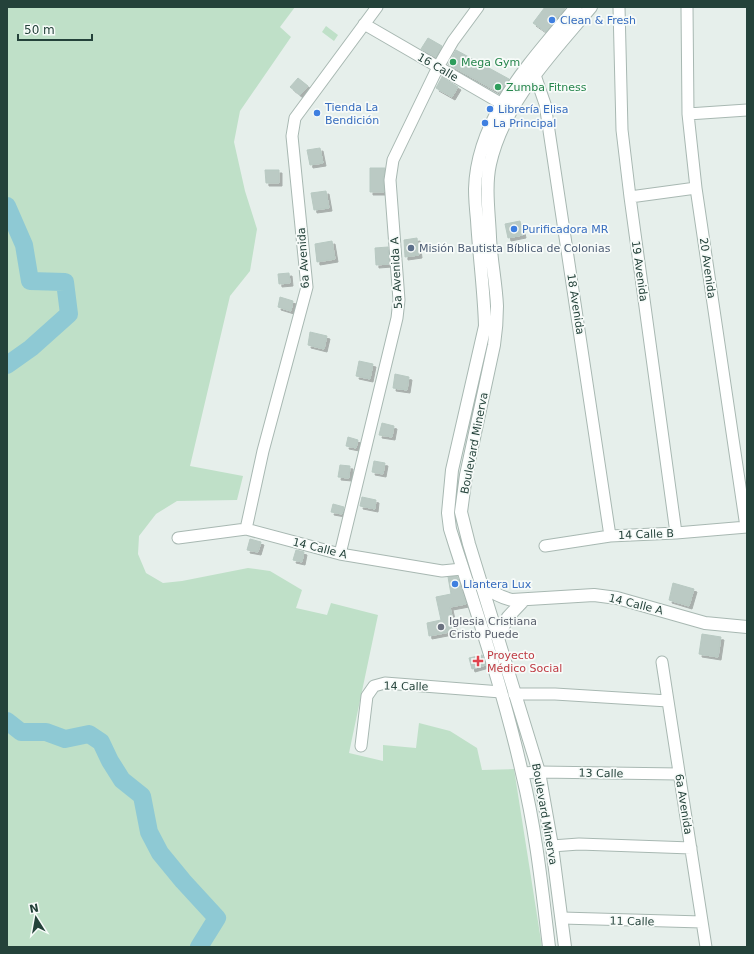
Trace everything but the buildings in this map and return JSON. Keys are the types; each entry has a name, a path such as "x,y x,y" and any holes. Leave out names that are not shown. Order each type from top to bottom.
{"street":[{"name":"6a Avenida","path":"246,529 263,451 307,287 292,136 295,118 377,7"},
{"name":"5a Avenida A","path":"340,554 397,318 399,300 390,180 394,160 438,67 453,41 478,7"},
{"name":"Boulevard Minerva","path":"549,947 536,849 522,773 501,692 450,529 448,513 452,470 485,326 485,305 479,252 475,189 481,151 485,139 506,106 528,66 576,7"},
{"name":"Boulevard Minerva","path":"565,947 552,846 539,772 469,544 461,512 466,474 497,325 497,305 490,253 489,232 488,188 490,165 506,106 535,75 590,7"},
{"name":"19 Avenida","path":"619,7 622,130 676,533"},
{"name":"20 Avenida","path":"687,7 688,114 696,188 746,527"},
{"name":"16 Calle","path":"364,24 506,106"},
{"name":"18 Avenida","path":"535,75 545,104 610,536"},
{"path":"688,114 747,110"},
{"path":"630,197 696,188"},
{"name":"14 Calle B","path":"545,546 610,536 676,533 746,527"},
{"name":"14 Calle A","path":"178,538 246,529 340,554 442,571 462,569"},
{"name":"14 Calle A","path":"481,584 490,592 500,597 512,600 594,595 617,598 705,623 747,628"},
{"path":"498,637 508,617 524,600"},
{"name":"6a Avenida","path":"662,662 706,947"},
{"name":"14 Calle","path":"361,746 367,696 374,686 385,684 501,692"},
{"path":"501,692 509,702 519,729 528,737"},
{"path":"514,694 554,694 668,701"},
{"name":"13 Calle","path":"522,773 679,774"},
{"path":"552,846 579,844 691,848"},
{"path":"545,910 548,913 557,913 561,917 547,926"},
{"name":"11 Calle","path":"561,917 702,922"}],"green space":[{"path":"7,7 295,7 280,27 291,37 240,111 234,142 245,191 257,229 250,271 230,296 190,466 243,476 237,500 177,501 156,514 139,536 138,554 146,573 163,583 182,581 248,568 270,571 302,590 296,608 327,615 331,603 378,615 349,753 383,761 383,745 416,748 419,723 450,731 477,748 482,770 514,769 542,947 7,947"},
{"path":"326,26 338,35 334,41 322,32"}],"waterway":[{"path":"7,206 24,245 30,281 65,282 69,314 31,348 7,365"},
{"path":"7,721 21,732 46,732 65,739 89,734 101,742 110,761 122,780 142,796 149,832 160,853 217,918 199,947"}],"place":[{"name":"Clean & Fresh","path":"552,20"},
{"name":"Mega Gym","path":"453,62"},
{"name":"Zumba Fitness","path":"498,87"},
{"name":"Librería Elisa","path":"490,109"},
{"name":"Tienda La Bendición","path":"317,113"},
{"name":"La Principal","path":"485,123"},
{"name":"Purificadora MR","path":"514,229"},
{"name":"Misión Bautista Bíblica de Colonias","path":"411,248"},
{"name":"Llantera Lux","path":"455,584"},
{"name":"Iglesia Cristiana Cristo Puede","path":"441,627"},
{"name":"Proyecto Médico Social","path":"478,661"}]}
